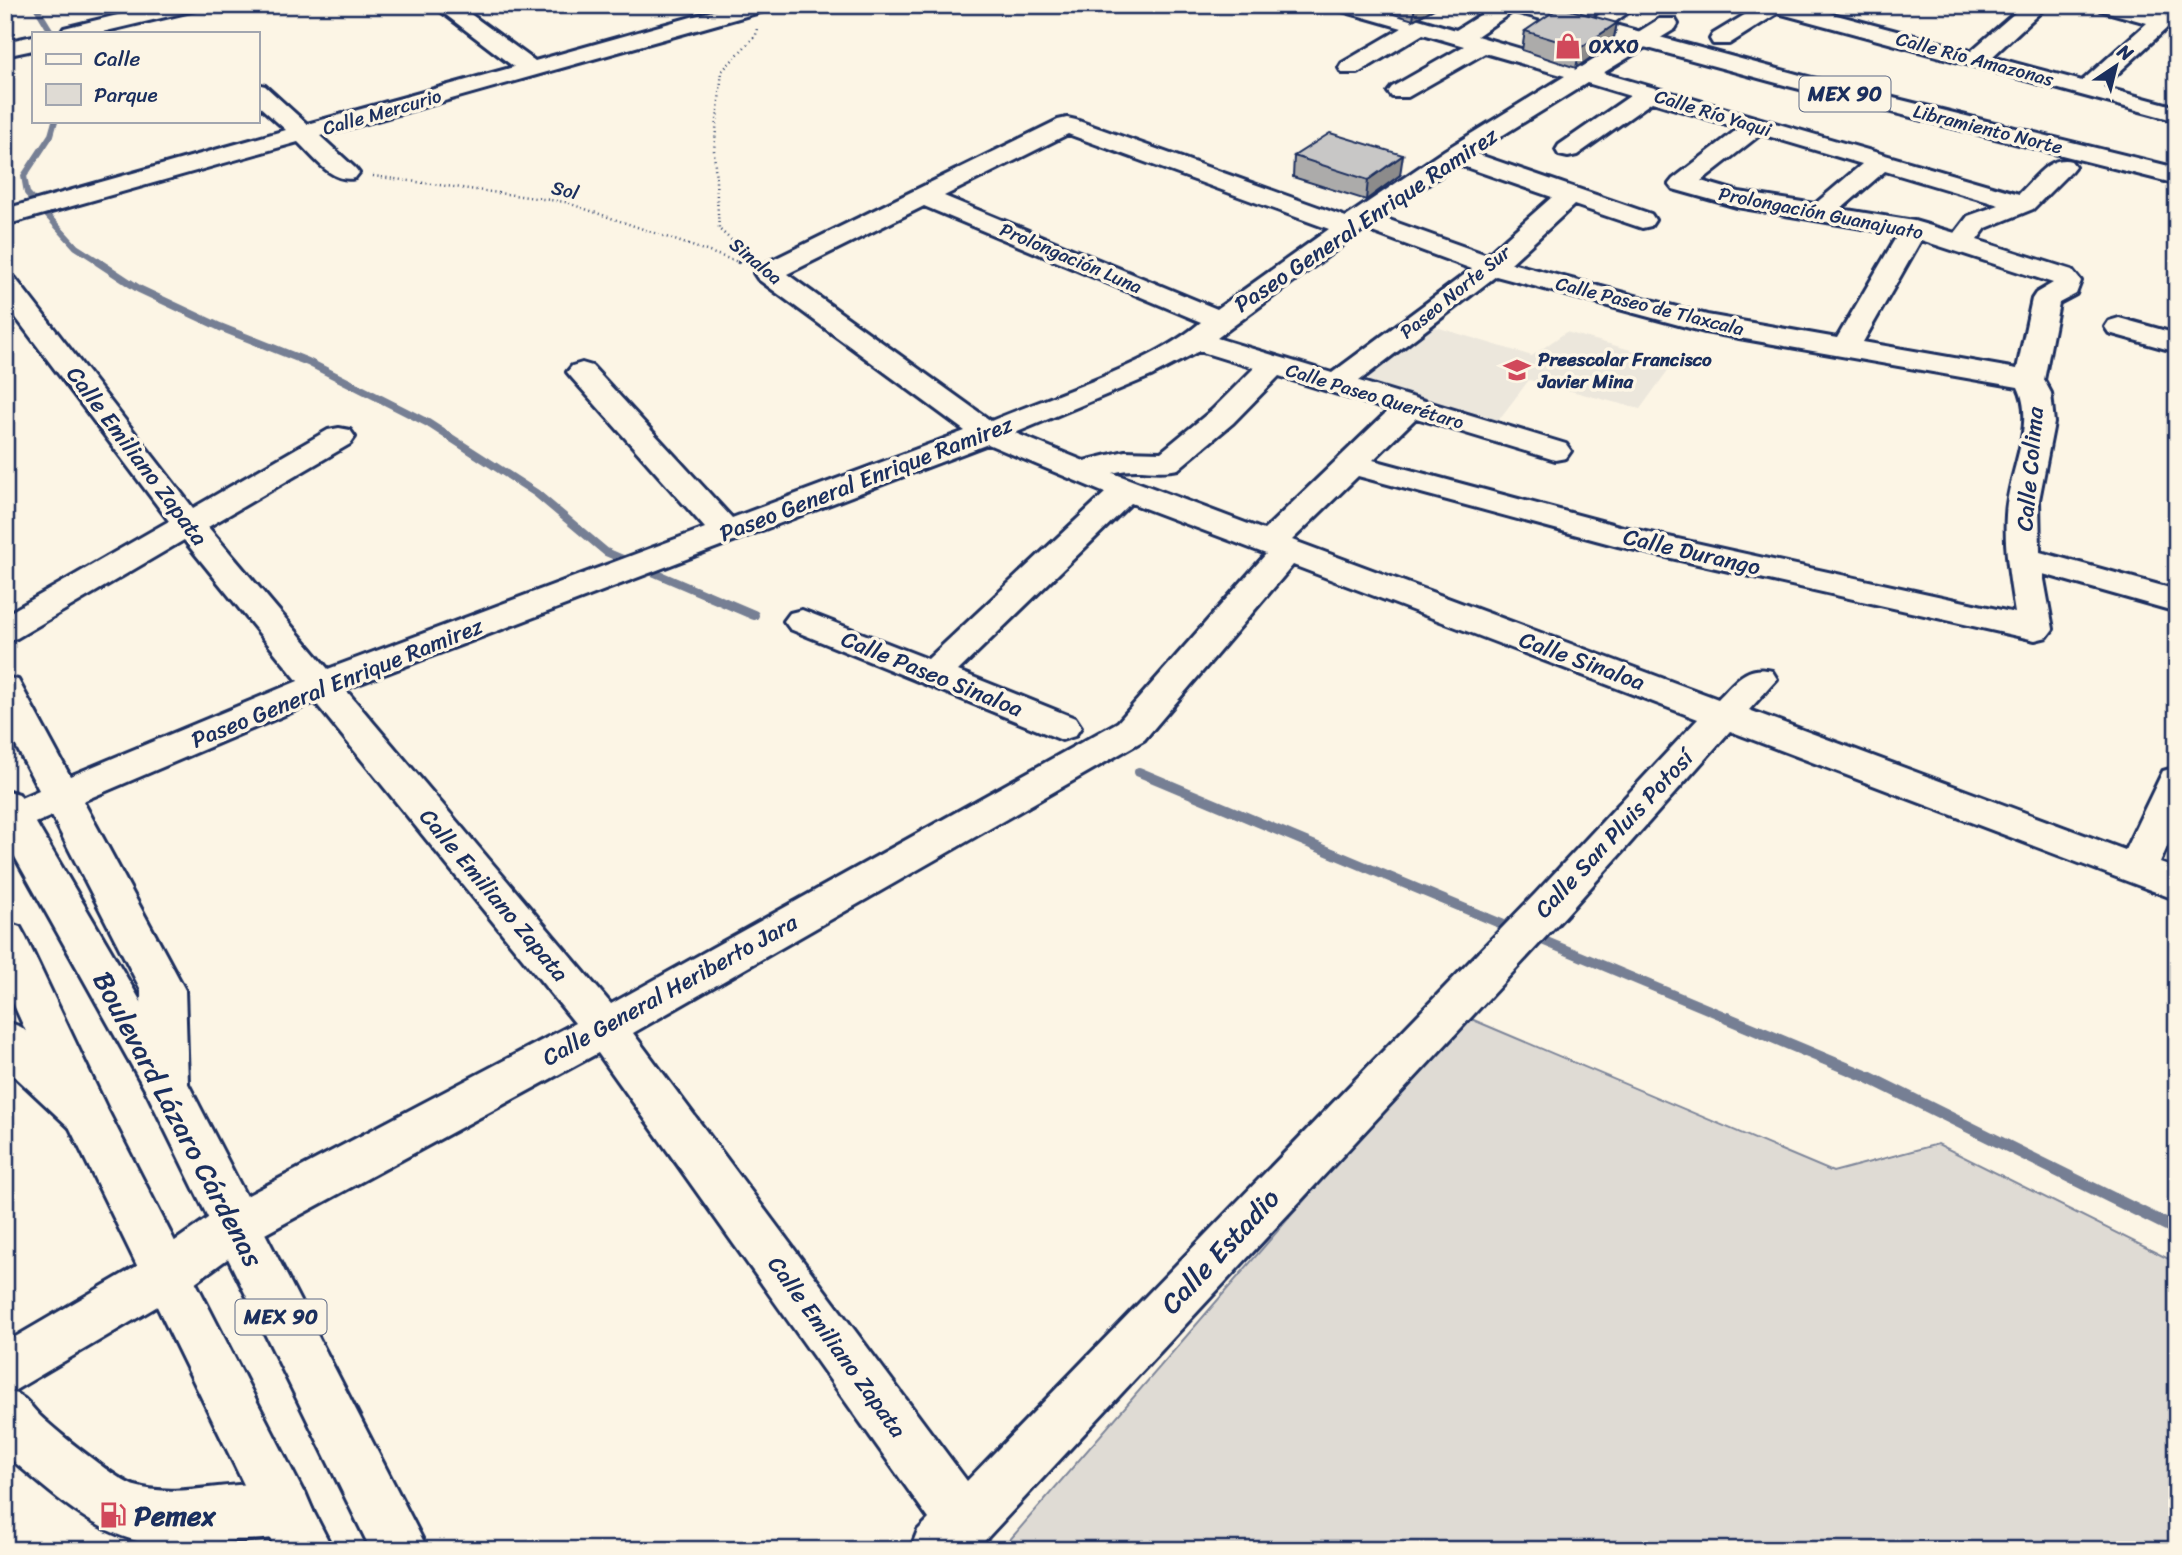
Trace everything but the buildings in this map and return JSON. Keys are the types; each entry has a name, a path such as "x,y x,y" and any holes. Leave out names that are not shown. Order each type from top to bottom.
{"street":[{"path":"444,5 532,69"},
{"name":"Calle Río Yaqui","path":"1347,5 1421,26 1455,22 1484,44 2024,204"},
{"path":"1455,22 1513,5"},
{"name":"Libramiento Norte","path":"1513,5 1610,12 1667,24 1925,95 2177,176"},
{"path":"1721,39 1775,5"},
{"name":"Calle Río Amazonas","path":"1775,5 2177,114"},
{"path":"1976,59 2037,5"},
{"path":"2108,5 2172,17"},
{"name":"Calle Mercurio","path":"28,210 304,134 743,7"},
{"path":"75,32 177,11"},
{"name":"Libramiento Norte","path":"1610,12 1640,41 2177,176"},
{"path":"1870,30 1891,13"},
{"path":"2086,90 2172,17"},
{"name":"Paseo General Enrique Ramirez","path":"8,815 62,795 319,686 988,433 1141,370 1196,341 1220,320 1454,155 1667,24"},
{"path":"1350,68 1421,26"},
{"path":"5,49 32,43"},
{"path":"1400,92 1484,44"},
{"path":"1796,81 1879,113 2177,200"},
{"path":"259,93 346,173"},
{"path":"1568,150 1649,93"},
{"path":"1925,95 2177,164"},
{"name":"Calle Paseo de Tlaxcala","path":"768,273 1067,125 1355,223 1445,249 1491,266 1705,323 2029,380"},
{"name":"Prolongación Guanajuato","path":"1757,126 1682,184 1737,200 1914,229 2062,276 2067,281"},
{"path":"1454,155 1642,220"},
{"path":"1820,214 1881,162"},
{"path":"1961,243 1977,222 2024,204 2062,166"},
{"name":"Paseo Norte Sur","path":"1336,384 1468,287 1570,195"},
{"name":"Prolongación Luna","path":"923,196 1220,320"},
{"path":"1846,347 1914,229"},
{"name":"Sinaloa","path":"768,273 988,433"},
{"name":"Calle Colima","path":"2035,629 2024,558 2023,499 2038,435 2037,390 2029,380 2046,299 2066,288 2067,281"},
{"name":"Calle Emiliano Zapata","path":"5,284 189,525 319,686 605,1028 951,1536"},
{"path":"2119,327 2177,343"},
{"name":"Calle Paseo Querétaro","path":"1196,341 1264,376 1336,384 1555,451"},
{"path":"582,372 727,532"},
{"path":"1084,472 1128,458 1141,457 1167,462 1206,433 1264,376"},
{"name":"Calle General Heriberto Jara","path":"5,1371 166,1275 235,1226 605,1028 1113,743 1130,731 1278,548 1351,464 1410,407"},
{"name":"Calle Sinaloa","path":"988,433 1126,490 1278,548 2177,885"},
{"path":"5,630 339,436"},
{"name":"Calle Durango","path":"1351,464 1618,536 2035,629"},
{"path":"933,674 1126,490"},
{"path":"2024,558 2177,601"},
{"name":"Calle Paseo Sinaloa","path":"802,621 1062,727"},
{"name":"Calle San Pluis Potosí","path":"1503,953 1759,679"},
{"path":"5,689 163,990 165,1083"},
{"path":"2136,870 2177,780"},
{"name":"Boulevard Lázaro Cárdenas","path":"8,815 165,1083 400,1550"},
{"path":"5,938 87,1116 296,1531"},
{"name":"Calle Estadio","path":"951,1536 1503,953"},
{"path":"5,1039 87,1116"},
{"path":"5,1414 22,1434 75,1478 123,1511 164,1518 296,1531"}],"path":[{"name":"Sinaloa","path":"743,7 757,24 756,35 722,71 714,150 719,229 768,273"},
{"name":"Sol","path":"346,173 565,202 768,273"}],"shaded area":[{"name":"Preescolar Francisco Javier Mina","path":"1423,323 1532,356 1566,332 1674,362 1640,409 1529,380 1494,426 1357,378"}],"green space":[{"path":"1464,1016 1833,1172 1938,1144 2177,1263 2177,1550 1001,1550"}],"waterway":[{"path":"35,5 51,32"},
{"path":"55,122 51,135 24,176 27,193 76,247 101,263"},
{"path":"98,262 139,289 220,327 308,362 428,423 536,493 606,552 711,597"},
{"path":"707,595 754,615"},
{"path":"1139,772 1516,930"},
{"path":"1530,935 1731,1019"},
{"path":"1727,1018 1868,1077 2177,1230"}],"place":[{"name":"OXXO","path":"1568,46"},
{"name":"Preescolar Francisco Javier Mina","path":"1517,370"},
{"name":"Pemex","path":"113,1515"}]}
